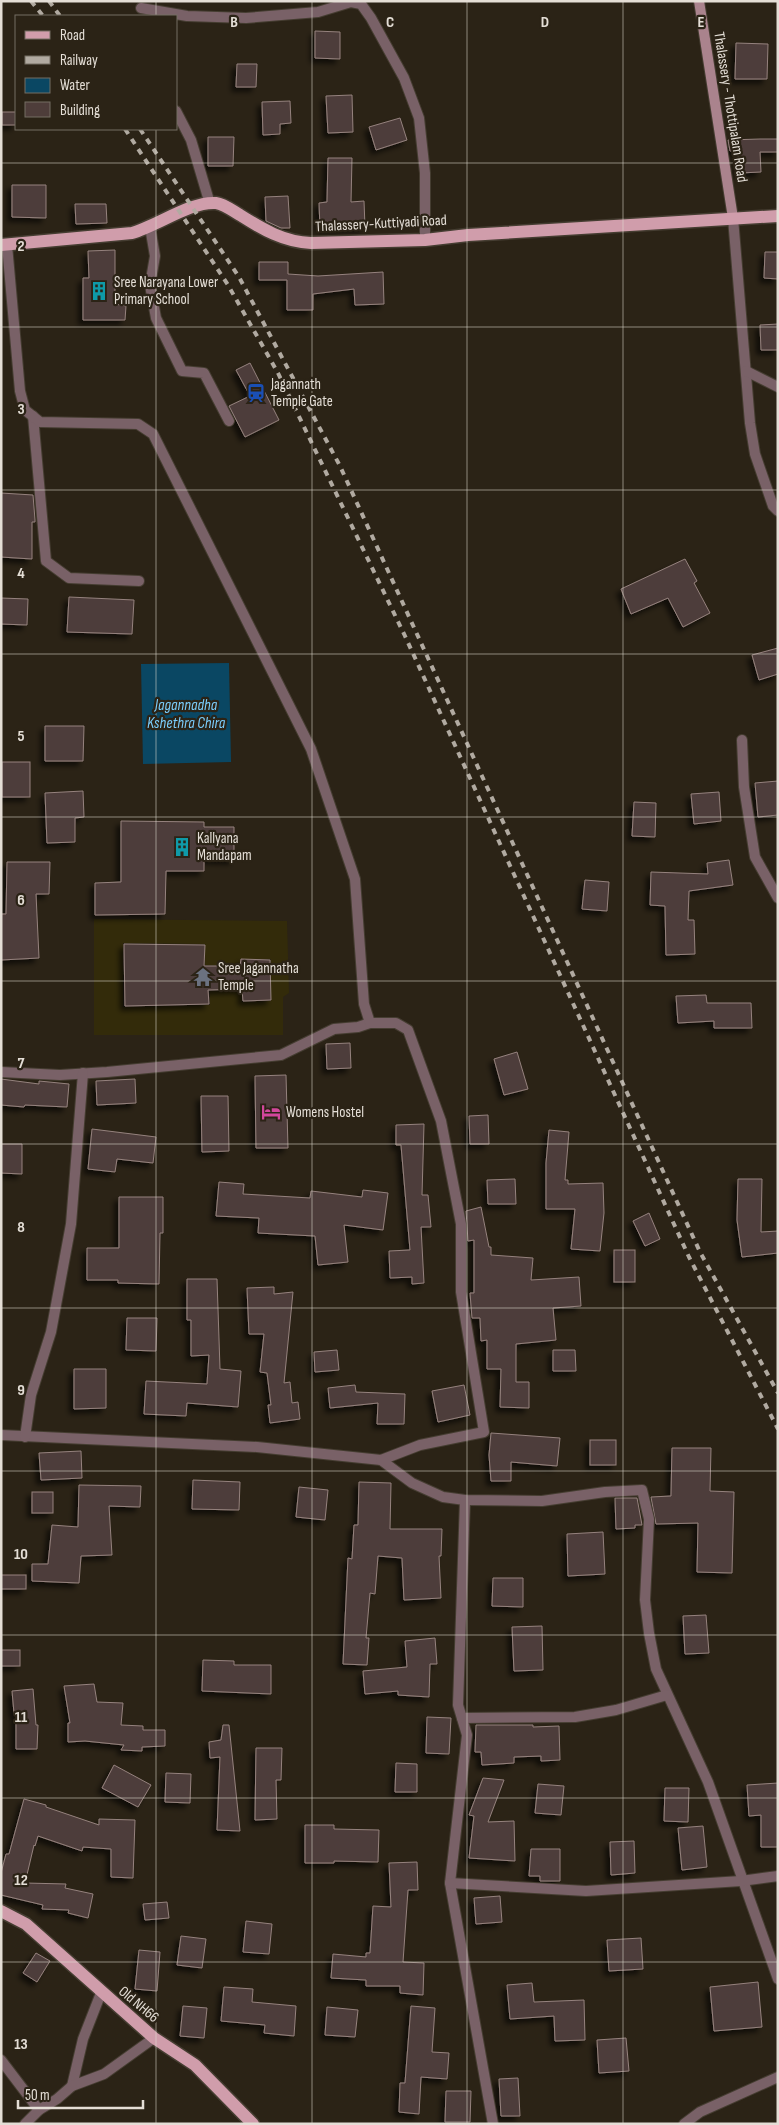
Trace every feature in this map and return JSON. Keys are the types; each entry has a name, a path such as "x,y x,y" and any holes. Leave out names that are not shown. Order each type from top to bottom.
{"main road":[{"name":"Thalassery - Thottipalam Road","path":"699,1 733,218"},
{"name":"Thalassery-Kuttiyadi Road","path":"210,204 216,203 276,235 300,243 425,240 468,235 778,216"},
{"path":"4,245 115,236 150,227 192,207 210,204"},
{"name":"Old NH66","path":"1,1911 26,1924 101,1993 154,2038 196,2065 253,2124"}],"street":[{"path":"141,8 187,16 246,18 318,12 351,2 361,4 371,18 404,78 419,118 425,173 425,240"},
{"path":"178,115 191,140 210,204"},
{"path":"733,218 750,423 755,454 773,506 778,511"},
{"path":"150,227 155,256 150,285 156,318 182,371 204,372 229,421"},
{"path":"4,245 20,391 25,410 40,422 138,424 153,434 311,750 355,879 364,1004 370,1023"},
{"path":"746,371 778,387"},
{"path":"33,416 46,561 69,578 139,581"},
{"path":"742,740 744,787 755,856 778,898"},
{"path":"1,1072 83,1073 281,1055 334,1029 358,1027 370,1023 396,1023 408,1030 441,1121 461,1224 461,1292 484,1432 420,1445 381,1460 257,1447 1,1435"},
{"path":"25,1437 31,1396 50,1332 72,1224 83,1073"},
{"path":"381,1460 412,1483 443,1497 465,1500 542,1501 605,1492 642,1490 649,1519 645,1600 648,1633 656,1669 708,1782 741,1881 778,1979"},
{"path":"465,1500 458,1705 467,1736 450,1883 493,2124"},
{"path":"462,1718 575,1717 616,1710 667,1695"},
{"path":"450,1883 586,1891 741,1881 778,1876"},
{"path":"72,2086 84,2039 101,1993"},
{"path":"25,2124 39,2110 72,2086 104,2074 154,2038"},
{"path":"1,2060 39,2110"},
{"path":"684,2124 700,2112 778,2077"}],"sand":[{"path":"94,919 287,921 289,993 283,997 283,1035 94,1035","holes":["123,943 205,944 205,965 240,966 240,959 271,959 271,1001 242,1002 242,990 210,991 210,1005 123,1007"]}],"water":[{"name":"Jagannadha Kshethra Chira","path":"229,663 231,762 143,764 141,664"}],"building":[{"path":"315,31 340,32 340,59 315,58"},
{"path":"736,43 768,44 767,79 735,79"},
{"path":"237,64 257,64 256,87 236,87"},
{"path":"352,95 353,132 328,133 326,96"},
{"path":"290,101 291,123 280,124 280,134 263,135 262,102"},
{"path":"2,112 15,112 15,125 2,125"},
{"path":"400,118 407,140 376,150 369,127"},
{"path":"208,137 234,137 233,166 208,166"},
{"path":"778,139 778,152 760,152 761,172 739,173 738,151 730,151 728,140"},
{"path":"328,158 352,158 351,202 364,201 365,227 320,228 319,203 327,202"},
{"path":"12,185 46,185 46,218 12,217"},
{"path":"288,196 290,228 281,228 266,221 265,197"},
{"path":"75,204 106,204 107,223 76,224"},
{"name":"Sree Narayana Lower Primary School","path":"115,250 115,304 126,306 125,320 83,320 83,278 89,278 88,251"},
{"path":"765,252 778,252 778,279 764,278"},
{"path":"259,262 288,262 288,274 318,276 383,272 384,304 355,305 354,289 313,294 313,310 287,310 287,280 259,280"},
{"path":"778,324 778,350 761,350 760,325"},
{"path":"250,363 279,420 245,437 229,406 250,396 236,370"},
{"path":"1,493 33,495 35,522 32,522 32,559 1,557"},
{"path":"685,559 697,581 694,583 710,613 683,627 668,598 631,614 621,589"},
{"path":"69,597 134,600 132,634 67,632"},
{"path":"1,598 28,599 27,625 1,624"},
{"path":"778,648 778,674 759,680 752,655"},
{"path":"45,726 84,726 83,761 45,761"},
{"path":"2,762 30,762 30,797 2,797"},
{"path":"778,781 778,815 758,817 755,783"},
{"path":"83,791 84,817 75,818 75,842 47,843 45,793"},
{"path":"719,792 721,821 694,824 691,794"},
{"path":"634,802 656,803 655,837 632,836"},
{"path":"121,821 204,822 204,827 234,827 234,860 204,859 204,871 166,871 165,914 95,915 95,883 121,882"},
{"path":"729,860 733,885 689,891 688,920 694,920 695,954 666,955 665,906 650,905 651,872 708,874 707,863"},
{"path":"7,862 50,862 49,894 36,894 39,958 1,960 1,914 6,914"},
{"path":"585,880 609,882 607,911 582,909"},
{"path":"124,944 205,945 204,966 240,966 241,959 270,960 271,1000 243,1001 242,989 208,990 209,1004 125,1006"},
{"path":"706,995 707,1003 751,1003 752,1028 714,1028 714,1021 678,1023 676,996"},
{"path":"350,1043 351,1068 327,1069 326,1044"},
{"path":"517,1052 528,1089 504,1095 494,1059"},
{"name":"Womens Hostel","path":"286,1075 288,1148 256,1148 255,1076"},
{"path":"1,1079 39,1084 39,1081 69,1084 67,1107 1,1105"},
{"path":"135,1079 136,1103 97,1105 96,1081"},
{"path":"201,1096 228,1096 229,1151 202,1152"},
{"path":"488,1115 489,1144 470,1144 469,1116"},
{"path":"424,1124 422,1195 428,1195 431,1227 421,1227 424,1283 412,1284 412,1277 390,1278 389,1251 410,1250 401,1145 396,1145 396,1125"},
{"path":"92,1129 156,1137 153,1163 117,1159 115,1172 88,1169"},
{"path":"549,1130 569,1132 565,1180 568,1180 568,1184 603,1183 604,1213 600,1251 571,1249 575,1209 546,1209 546,1163"},
{"path":"1,1144 22,1144 22,1174 1,1173"},
{"path":"515,1179 516,1204 488,1204 487,1180"},
{"path":"738,1179 762,1179 761,1232 778,1231 778,1253 742,1257 737,1220"},
{"path":"219,1182 244,1184 243,1194 310,1198 311,1191 362,1197 363,1190 388,1193 383,1230 344,1225 348,1262 318,1265 315,1236 258,1233 259,1218 216,1216"},
{"path":"119,1197 163,1197 163,1233 160,1233 159,1284 118,1283 118,1280 87,1280 87,1248 119,1248"},
{"path":"481,1207 489,1247 491,1247 491,1255 533,1258 531,1280 579,1277 581,1306 553,1308 556,1340 516,1344 516,1382 529,1382 529,1408 500,1407 501,1369 487,1369 487,1340 481,1341 480,1318 472,1318 470,1293 474,1293 474,1240 468,1241 466,1211"},
{"path":"649,1213 660,1239 645,1246 633,1221"},
{"path":"614,1250 635,1250 635,1282 614,1282"},
{"path":"187,1279 217,1279 220,1369 241,1371 238,1407 187,1403 186,1416 144,1414 146,1381 207,1384 209,1355 191,1356 191,1320 187,1320"},
{"path":"274,1287 274,1294 293,1292 284,1383 290,1382 292,1403 298,1402 300,1419 270,1423 268,1405 271,1405 267,1373 260,1372 264,1334 249,1334 247,1288"},
{"path":"127,1318 157,1318 156,1351 126,1350"},
{"path":"337,1350 339,1370 315,1372 314,1352"},
{"path":"553,1350 575,1350 576,1371 553,1371"},
{"path":"74,1369 106,1369 106,1408 74,1409"},
{"path":"355,1385 356,1392 405,1394 404,1424 377,1424 378,1403 330,1408 328,1388"},
{"path":"464,1385 470,1415 438,1422 432,1391"},
{"path":"491,1433 560,1438 557,1466 511,1462 511,1481 491,1481 489,1455"},
{"path":"590,1440 616,1440 616,1465 590,1465"},
{"path":"672,1448 711,1448 710,1491 734,1492 732,1573 697,1572 698,1523 656,1524 651,1497 671,1496"},
{"path":"81,1451 82,1478 41,1480 39,1453"},
{"path":"193,1480 240,1482 239,1510 192,1509"},
{"path":"359,1482 391,1483 390,1529 442,1529 441,1556 439,1556 441,1598 404,1600 402,1558 378,1556 375,1594 370,1593 366,1638 369,1638 367,1665 343,1664 348,1558 352,1559 354,1525 358,1525"},
{"path":"79,1485 141,1486 140,1507 109,1506 112,1555 81,1556 79,1583 32,1581 32,1564 48,1564 52,1525 78,1527"},
{"path":"299,1487 328,1490 325,1520 296,1517"},
{"path":"32,1492 53,1492 53,1513 32,1513"},
{"path":"615,1498 637,1498 642,1525 635,1525 635,1528 616,1529"},
{"path":"603,1532 605,1574 568,1576 567,1534"},
{"path":"1,1575 26,1575 26,1589 1,1589"},
{"path":"493,1578 523,1578 523,1607 492,1606"},
{"path":"706,1615 709,1653 685,1654 683,1616"},
{"path":"542,1626 543,1670 514,1671 512,1627"},
{"path":"435,1638 437,1664 430,1664 429,1697 398,1695 398,1691 365,1694 363,1671 407,1667 405,1641"},
{"path":"1,1650 20,1650 20,1666 1,1666"},
{"path":"203,1660 234,1661 234,1665 271,1665 271,1694 202,1691"},
{"path":"94,1684 97,1702 123,1703 121,1725 143,1726 143,1730 165,1730 165,1746 142,1747 142,1751 121,1750 124,1745 85,1741 68,1742 68,1723 70,1723 64,1686"},
{"path":"33,1689 36,1725 38,1725 37,1749 16,1749 16,1713 14,1713 12,1691"},
{"path":"427,1717 451,1718 449,1754 426,1753"},
{"path":"223,1725 229,1725 240,1831 217,1830 220,1757 210,1758 209,1742 221,1740"},
{"path":"476,1725 559,1726 560,1760 541,1761 541,1756 514,1757 514,1763 482,1765 481,1752 475,1752"},
{"path":"256,1748 282,1748 281,1780 276,1780 277,1819 255,1820"},
{"path":"396,1763 417,1764 417,1792 395,1792"},
{"path":"114,1765 151,1785 138,1807 102,1788"},
{"path":"166,1773 191,1774 190,1803 165,1802"},
{"path":"483,1778 504,1780 488,1822 514,1821 515,1861 469,1858 474,1816 469,1815"},
{"path":"778,1783 778,1847 761,1847 761,1815 749,1816 747,1785"},
{"path":"538,1784 564,1786 561,1815 535,1813"},
{"path":"665,1788 689,1788 688,1822 664,1821"},
{"path":"24,1799 46,1805 46,1807 99,1825 99,1819 135,1820 133,1878 111,1877 111,1849 83,1847 82,1851 38,1836 25,1883 66,1884 65,1888 93,1894 88,1918 68,1913 69,1910 42,1909 43,1905 1,1895 1,1873 6,1854 9,1854"},
{"path":"305,1825 334,1825 334,1829 379,1830 378,1862 334,1861 334,1863 305,1863"},
{"path":"703,1826 707,1867 682,1870 678,1828"},
{"path":"634,1841 635,1873 611,1875 610,1842"},
{"path":"531,1849 560,1849 560,1881 540,1881 540,1876 529,1876"},
{"path":"417,1862 418,1890 408,1890 403,1962 424,1963 423,1995 400,1993 400,1986 366,1986 366,1980 331,1978 333,1954 366,1957 366,1953 370,1953 373,1906 391,1907 389,1863"},
{"path":"500,1896 502,1922 476,1924 474,1898"},
{"path":"167,1902 169,1918 145,1920 143,1904"},
{"path":"246,1921 272,1924 269,1954 243,1952"},
{"path":"181,1936 206,1939 202,1968 177,1965"},
{"path":"641,1938 643,1969 609,1971 607,1940"},
{"path":"139,1950 160,1952 157,1991 135,1989"},
{"path":"36,1953 50,1961 37,1982 23,1973"},
{"path":"758,1982 762,2027 714,2031 710,1987"},
{"path":"532,1983 534,2002 584,2000 585,2040 555,2041 554,2016 510,2019 507,1985"},
{"path":"224,1987 253,1989 252,2002 296,2006 294,2036 264,2033 265,2025 221,2021"},
{"path":"183,2006 207,2008 204,2038 180,2036"},
{"path":"411,2006 435,2008 432,2052 449,2053 447,2079 421,2077 419,2114 399,2112 400,2083 405,2083"},
{"path":"327,2007 358,2010 355,2037 325,2035"},
{"path":"626,2038 629,2071 599,2073 597,2040"},
{"path":"518,2078 520,2116 501,2116 499,2079"},
{"path":"446,2091 471,2091 470,2122 445,2122"}],"railway":[{"path":"31,1 42,15"},
{"path":"49,1 59,15"},
{"path":"126,130 228,285 278,373 405,636 689,1257 778,1429"},
{"path":"141,130 239,277 340,466 700,1252 778,1393"}],"place":[{"name":"Sree Narayana Lower Primary School","path":"99,291"},
{"name":"Jagannath Temple Gate","path":"256,393"},
{"name":"Kallyana Mandapam","path":"182,847"},
{"name":"Sree Jagannatha Temple","path":"203,977"},
{"name":"Womens Hostel","path":"271,1112"}]}
